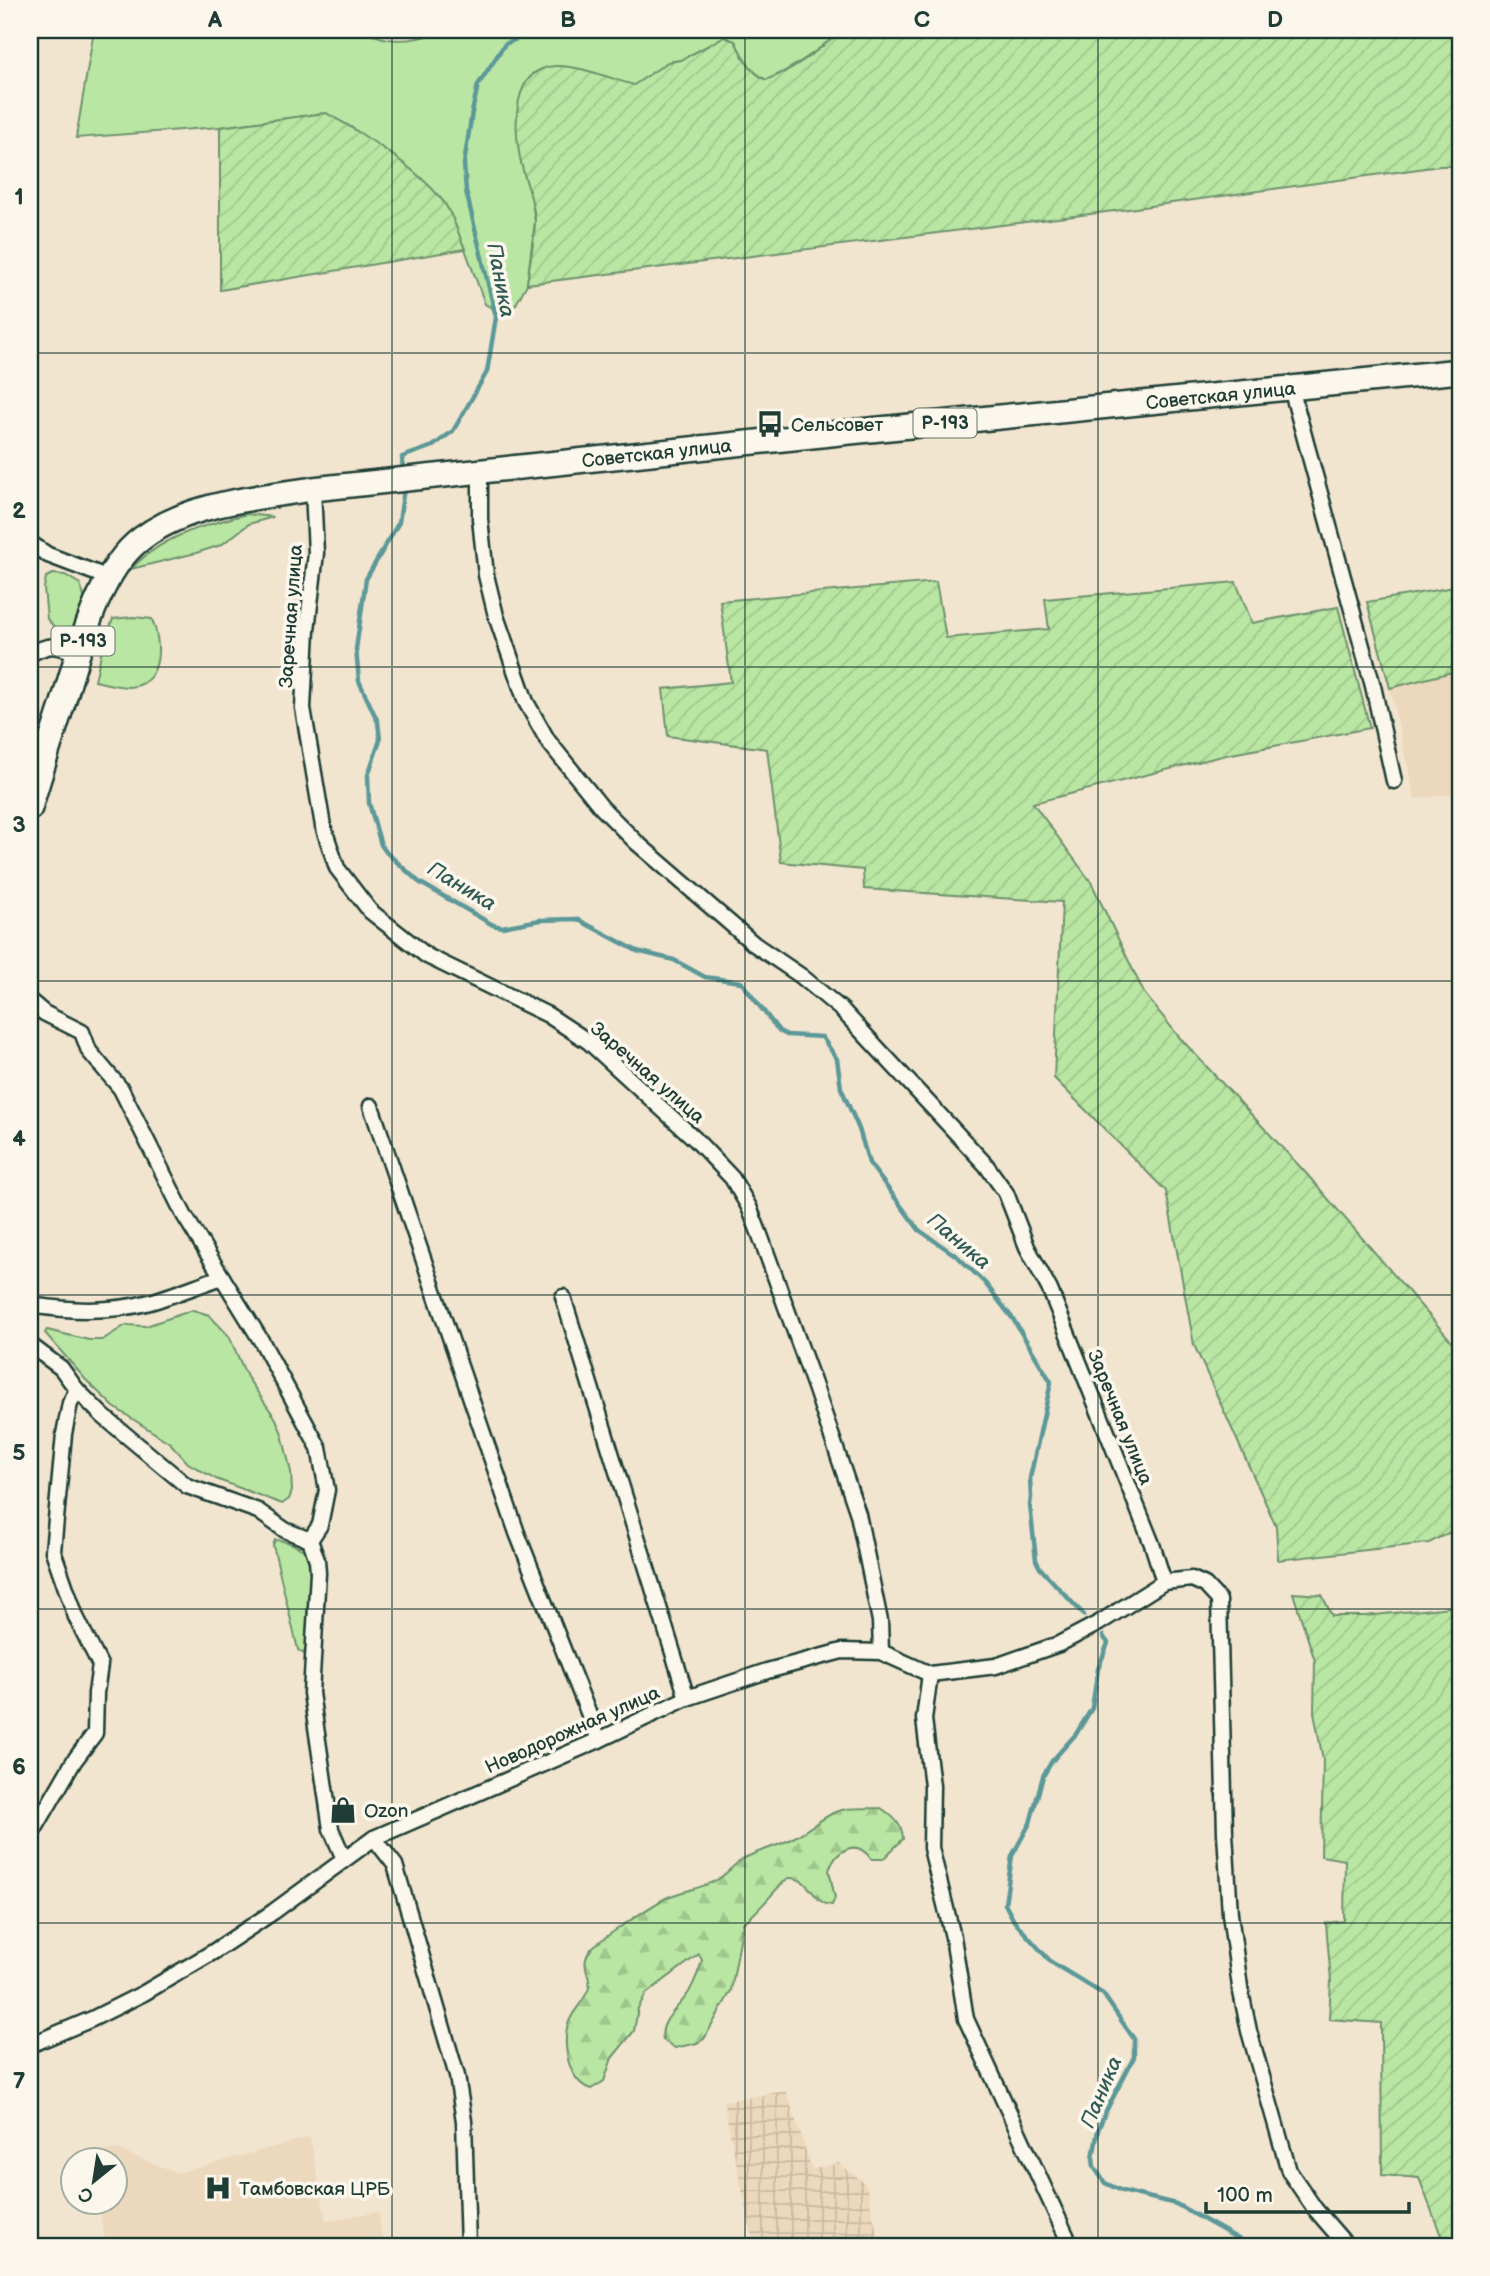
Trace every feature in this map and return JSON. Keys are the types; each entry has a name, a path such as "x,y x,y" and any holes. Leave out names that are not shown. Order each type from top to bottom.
{"main road":[{"name":"Советская улица","path":"109,578 123,556 141,539 190,513 249,499 313,489 1460,370"},
{"name":"Р-193","path":"30,808 79,653 109,578"}],"street":[{"path":"1291,388 1373,686 1394,781"},
{"name":"Заречная улица","path":"480,473 480,519 486,575 496,616 526,702 548,741 602,808 636,842 754,944 801,976 842,1010 986,1165 1006,1193 1027,1247 1050,1290 1152,1544 1164,1581"},
{"name":"Заречная улица","path":"313,489 316,553 307,630 303,708 323,826 337,868 370,911 427,956 548,1015 589,1042 695,1139 732,1178 749,1207 760,1235 858,1514 880,1621 881,1652"},
{"path":"30,542 48,555 109,578"},
{"path":"30,654 53,645 79,653"},
{"path":"30,1002 44,1013 82,1032 89,1051 121,1089 184,1215 262,1342 319,1448 327,1490 320,1525 310,1540"},
{"path":"370,1106 517,1533 599,1740"},
{"path":"30,1305 65,1310 120,1308 151,1302 222,1277"},
{"path":"562,1297 687,1698"},
{"path":"30,1345 61,1368 77,1390 103,1416 187,1486 258,1511 285,1530 310,1540 318,1573 311,1693 331,1829 344,1858"},
{"path":"30,1837 74,1761 95,1733 100,1665 76,1616 53,1551 64,1434 70,1402 77,1390"},
{"path":"1071,2246 967,2019 953,1937 931,1848 932,1786 924,1719 930,1674 996,1666 1059,1644 1099,1623 1164,1581 1192,1579 1205,1586 1219,1600 1224,1833 1230,1914 1249,2031 1289,2171 1315,2209 1347,2246"},
{"name":"Новодорожная улица","path":"30,2045 92,2019 190,1966 273,1912 374,1838 599,1740 687,1698 767,1671 842,1651 881,1652 930,1674"},
{"path":"374,1838 395,1865 457,2076 464,2121 468,2246"}],"shaded area":[{"path":"1460,670 1460,793 1415,799 1390,688"},
{"path":"786,2091 812,2169 839,2163 866,2184 880,2246 754,2246 723,2101"},
{"name":"Тамбовская ЦРБ","path":"310,2137 326,2220 378,2212 384,2246 106,2246 100,2216 130,2216 130,2154 178,2173"}],"green space":[{"path":"94,30 357,30 403,40 443,30 842,30 806,58 766,80 747,63 735,41 724,37 681,60 668,62 634,86 596,73 570,68 544,69 532,74 531,195 535,221 527,284 515,306 499,312 485,304 444,202 418,176 351,127 326,113 220,127 76,138"},
{"path":"842,30 1104,30 1106,35 1124,33 1127,30 1460,30 1460,166 1440,166 1114,211 527,284 535,220 520,158 517,115 523,88 531,77 541,69 565,66 634,85 668,62 681,60 724,37 735,41 751,68 766,80 797,65"},
{"path":"326,113 356,130 418,175 449,211 465,249 220,290 220,127"},
{"path":"247,514 273,517 249,524 221,545 131,569 156,548 184,533"},
{"path":"53,574 65,575 80,584 85,600 70,634 59,632 47,619 44,588 46,577"},
{"path":"936,582 946,638 1049,629 1045,599 1236,582 1252,623 1338,607 1370,728 1226,755 1033,803 1091,882 1144,993 1180,1038 1304,1171 1460,1351 1460,1527 1429,1543 1278,1560 1276,1526 1194,1345 1166,1191 1054,1078 1062,902 864,889 863,870 781,862 767,749 668,736 663,689 731,682 720,601"},
{"path":"1460,586 1460,670 1390,688 1367,602"},
{"path":"113,619 152,619 158,651 154,671 148,679 129,687 95,681 102,649"},
{"path":"193,1310 209,1315 229,1336 247,1377 276,1419 291,1472 292,1491 289,1499 282,1504 216,1479 188,1463 170,1443 114,1407 45,1333 47,1330 89,1340 102,1340 126,1325 146,1326"},
{"path":"275,1540 303,1550 311,1563 309,1620 304,1654 298,1650 273,1545"},
{"path":"1293,1593 1322,1595 1332,1616 1365,1616 1460,1606 1460,2246 1445,2246 1419,2178 1382,2175 1381,2023 1329,2019 1331,1981 1326,1923 1344,1921 1345,1860 1321,1856 1323,1760 1314,1712 1315,1661"},
{"path":"881,1808 896,1821 903,1839 883,1859 871,1859 860,1849 854,1848 837,1856 829,1870 835,1898 832,1905 825,1904 802,1882 788,1878 743,1923 731,1991 704,2039 675,2048 663,2040 662,2033 667,2020 685,1998 695,1980 702,1960 699,1954 646,1994 638,2008 634,2031 612,2058 604,2081 591,2089 580,2083 570,2066 566,2035 570,2019 589,1988 586,1960 592,1948 662,1900 712,1882 743,1859 793,1838 833,1813 850,1809"}],"waterway":[{"name":"Паника","path":"403,472 402,457 433,446 453,431 487,372 496,317 466,191 464,164 472,112 478,85 505,44 533,32 546,30"},
{"name":"Паника","path":"404,488 399,522 366,579 356,649 359,681 378,722 380,740 368,775 369,803 381,845 419,882 493,925 502,927 540,920 577,919 637,951 674,960 705,977 741,982 779,1031 787,1035 822,1037 837,1059 841,1088 859,1129 869,1163 919,1230 958,1257 985,1283 1013,1319 1051,1382 1030,1478 1036,1560 1040,1568 1084,1615"},
{"name":"Паника","path":"1103,1636 1108,1643 1098,1669 1092,1708 1076,1734 1052,1761 1043,1776 1030,1823 1012,1856 1005,1904 1014,1921 1051,1962 1103,1994 1134,2039 1134,2057 1098,2130 1094,2167 1105,2183 1122,2191 1176,2204 1251,2246"}],"place":[{"name":"Сельсовет","path":"770,424"},
{"name":"Ozon","path":"343,1810"},
{"name":"Тамбовская ЦРБ","path":"218,2188"}]}
